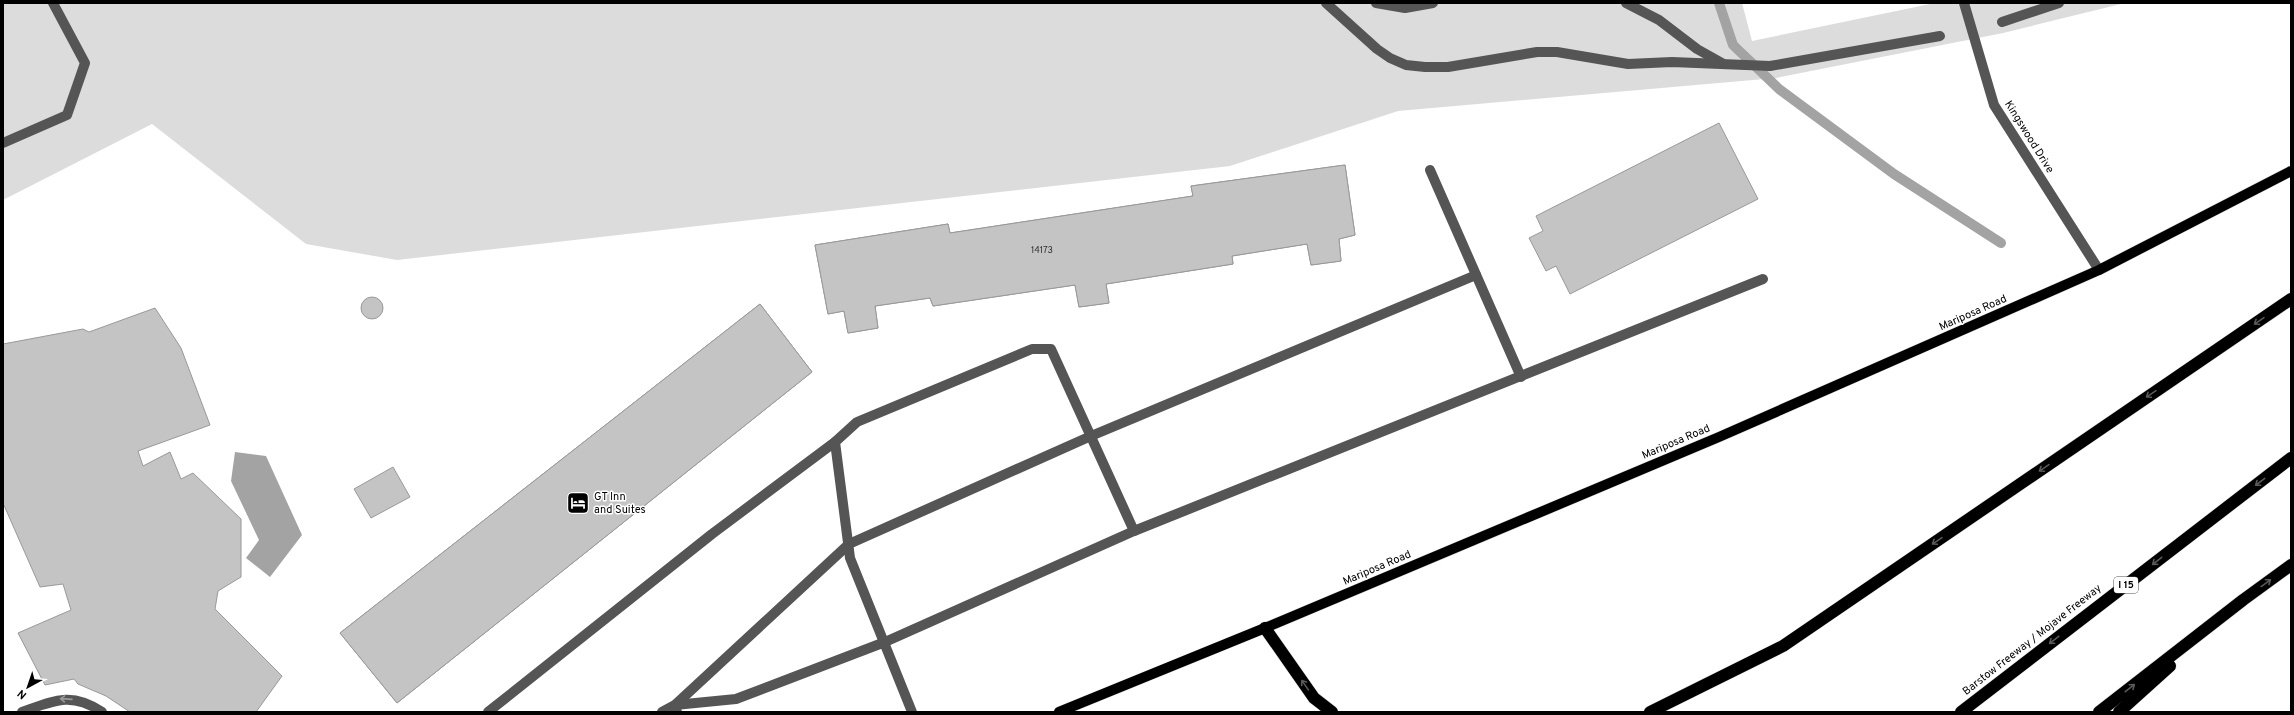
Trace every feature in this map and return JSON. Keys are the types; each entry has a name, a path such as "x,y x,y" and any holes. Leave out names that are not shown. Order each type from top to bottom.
{"highway":[{"path":"1650,712 1783,646 2291,299"},
{"name":"Barstow Freeway / Mojave Freeway","path":"1961,712 2291,458"},
{"path":"2099,712 2243,600 2291,565"},
{"path":"2119,712 2243,600"},
{"path":"1265,628 1314,698 1332,712"}],"main road":[{"name":"Mariposa Road","path":"1059,712 1265,628 1719,437 2100,270 2291,171"}],"street":[{"path":"3,143 67,114 85,63 53,3"},
{"path":"1326,3 1377,49 1390,58 1406,65 1425,68 1448,67 1537,52 1557,52 1628,64 1672,62 1770,66 1940,36"},
{"path":"1376,3 1405,8 1433,3"},
{"path":"1626,3 1659,20 1697,49 1723,64"},
{"name":"Kingswood Drive","path":"1964,3 1994,105 2100,270"},
{"path":"2002,22 2059,3"},
{"path":"1430,170 1521,377"},
{"path":"676,708 849,544 1091,436 1476,275"},
{"path":"662,712 676,708 736,699 885,642 1134,531 1763,279"},
{"path":"488,712 712,534 835,442 857,422 1032,349 1051,349 1134,531"},
{"path":"835,442 850,558 912,712"},
{"path":"22,712 58,699 76,700 93,706 102,712"}],"shaded area":[{"path":"3,3 1742,3 1752,41 1935,3 2125,3 2003,33 1776,78 1398,111 1230,166 397,260 306,244 152,124 3,200"},
{"path":"235,452 266,456 302,535 270,577 246,558 259,540 231,481"}],"building":[{"path":"1719,123 1758,199 1570,294 1556,266 1546,271 1529,238 1543,231 1536,216"},
{"path":"1345,165 1355,235 1339,239 1341,261 1311,265 1307,244 1232,256 1233,264 1106,284 1109,303 1079,307 1075,285 933,306 930,298 875,306 878,328 848,333 844,311 828,314 815,245 948,224 950,233 1193,196 1191,186"},
{"path":"1345,165 1355,235 1339,239 1341,261 1311,265 1307,244 1232,256 1233,264 1106,284 1109,303 1079,307 1075,285 933,306 930,298 875,306 878,328 848,333 844,311 828,314 815,245 948,224 950,233 1193,196 1191,186"},
{"path":"368,297 376,297 383,304 383,312 376,319 368,319 361,312 361,304"},
{"name":"GT Inn and Suites","path":"760,304 812,372 397,703 340,633"},
{"name":"GT Inn and Suites","path":"760,304 812,372 397,703 340,633"},
{"path":"155,308 181,348 210,425 138,451 143,466 170,452 181,479 193,473 241,519 241,577 218,591 215,609 282,676 256,712 130,712 106,696 78,684 74,679 45,685 18,633 71,610 63,584 40,587 3,503 3,344 83,329 89,332"},
{"path":"393,467 410,497 371,518 354,489"}],"waterway":[{"path":"1719,3 1733,45 1779,89 1894,174 2001,243"}],"place":[{"name":"GT Inn and Suites","path":"578,503"}]}
